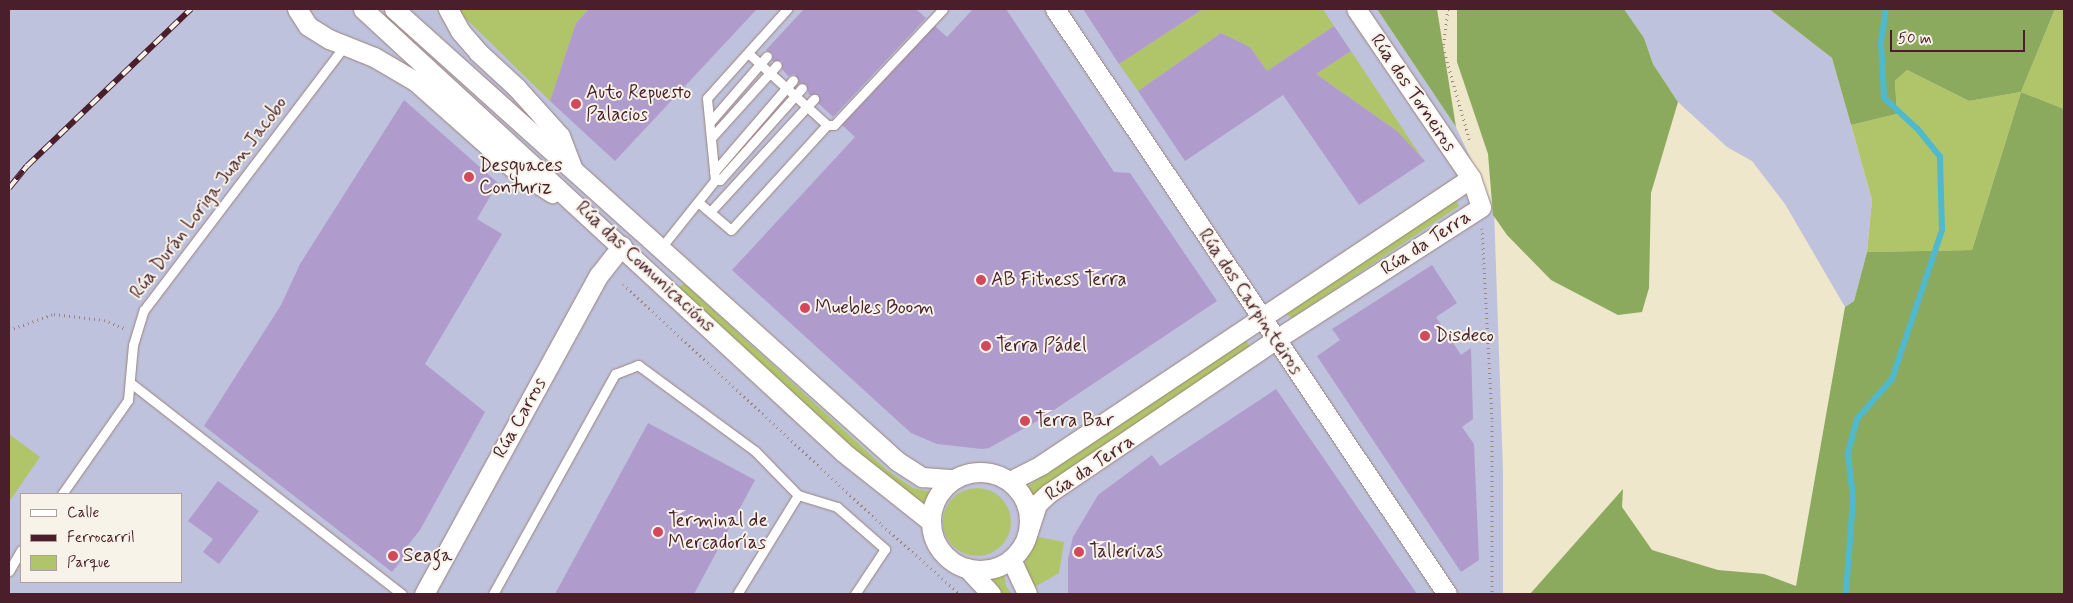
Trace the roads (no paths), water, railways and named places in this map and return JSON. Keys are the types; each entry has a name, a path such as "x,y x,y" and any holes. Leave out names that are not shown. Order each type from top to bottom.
{"street":[{"path":"297,9 308,26 329,39 345,45 415,81 512,167 545,190 576,203"},
{"name":"Rúa das Comunicacións","path":"363,9 576,203 843,452 930,521"},
{"name":"Rúa das Comunicacións","path":"394,9 897,461 922,477 953,478 972,472 992,473 1010,481"},
{"path":"448,9 472,45 516,87 560,136 574,171"},
{"name":"Rúa dos Carpinteiros","path":"1055,9 1274,340 1447,594"},
{"name":"Rúa dos Torneiros","path":"1356,9 1471,178"},
{"name":"Rúa da Terra","path":"1010,481 1041,465 1259,316 1471,178 1481,207 1274,340 1049,493 1037,504 1028,532"},
{"name":"Rúa Carros","path":"424,594 599,275 622,246"},
{"path":"953,478 941,490 933,505 930,521 941,551 953,562 967,568 983,570 1011,559 1028,532 1027,504 1010,481"},
{"path":"1011,559 1027,594"},
{"path":"967,568 991,594"}],"lane":[{"path":"714,176 707,98 787,9"},
{"path":"748,53 826,125 834,125 943,9"},
{"name":"Rúa Durán Loriga Juan Jacobo","path":"63,493 121,412 132,384 133,345 144,310 345,45"},
{"path":"710,122 767,56"},
{"path":"711,138 777,65"},
{"path":"660,249 698,202 714,176 793,80"},
{"path":"714,176 720,180 802,88"},
{"path":"710,212 814,99"},
{"path":"698,202 731,230 826,125"},
{"path":"493,594 615,374 638,365 755,451 798,495 837,507 885,548 855,594"},
{"path":"132,384 402,594"},
{"path":"737,594 798,495"},
{"path":"9,571 20,552"}],"waterway":[{"path":"1846,594 1853,499 1848,453 1857,419 1892,379 1942,230 1940,157 1917,129 1884,98 1881,43 1886,9"}],"railway":[{"path":"9,188 27,166 191,9"}],"place":[{"name":"Auto Repuesto Palacios","path":"576,104"},
{"name":"Desguaces Conturiz","path":"469,177"},
{"name":"AB Fitness Terra","path":"981,280"},
{"name":"Muebles Boom","path":"805,308"},
{"name":"Disdeco","path":"1425,336"},
{"name":"Terra Pádel","path":"986,346"},
{"name":"Terra Bar","path":"1025,421"},
{"name":"Terminal de Mercadorías","path":"658,532"},
{"name":"Tallerivas","path":"1079,552"},
{"name":"Seaga","path":"393,556"}]}
